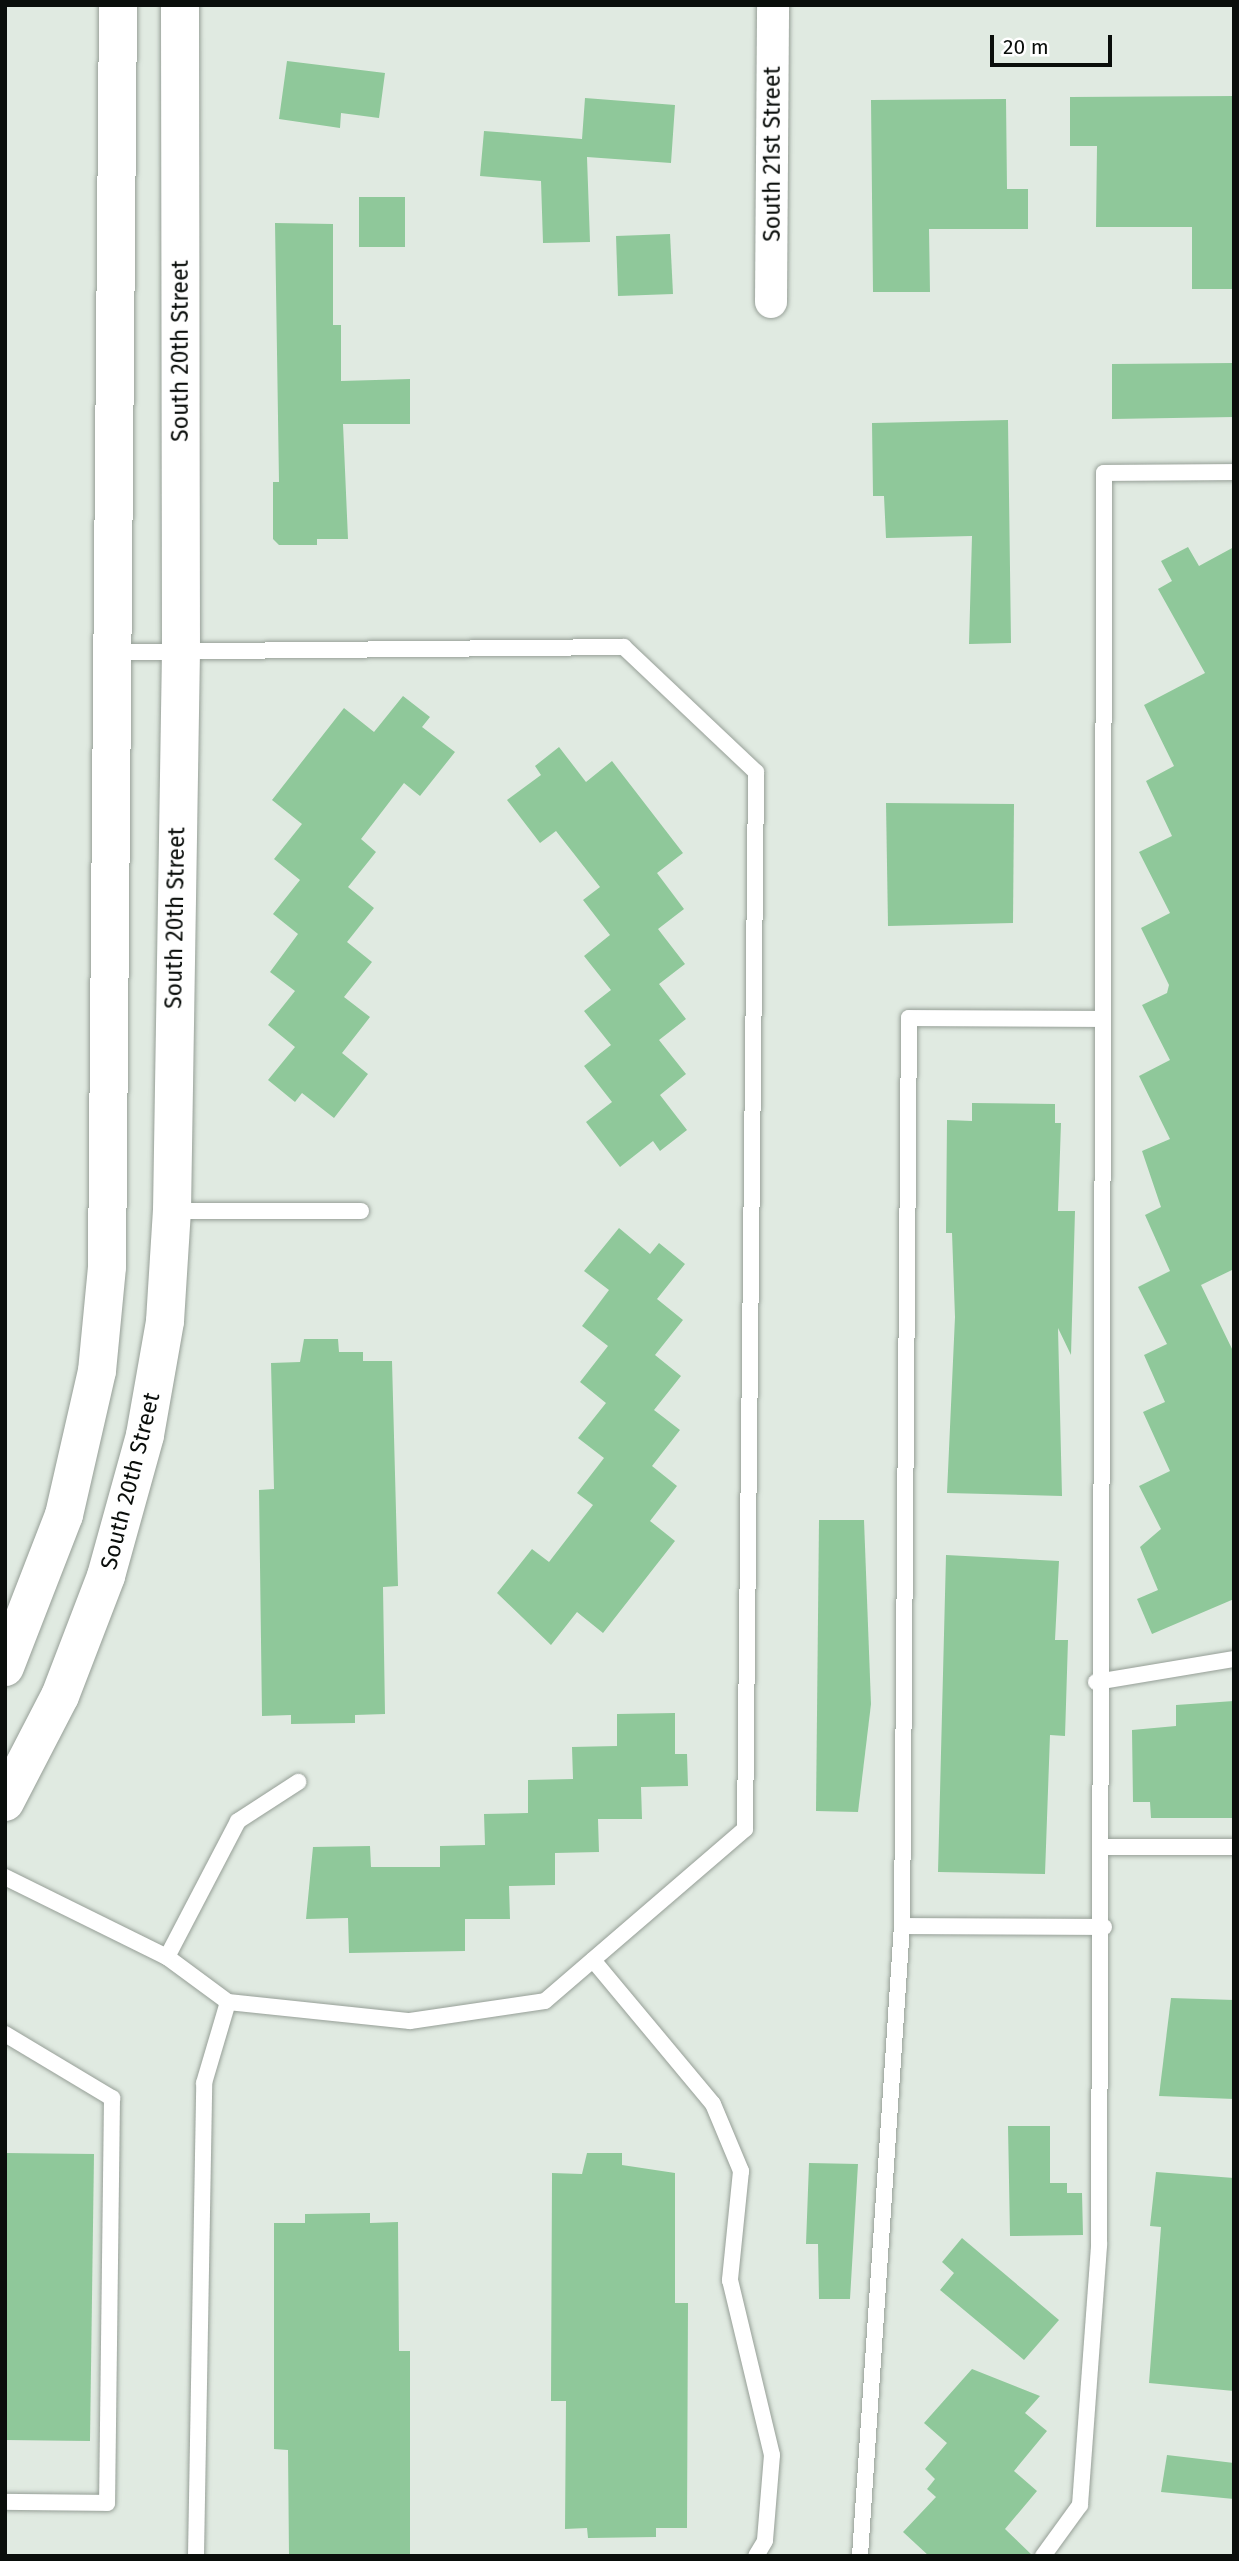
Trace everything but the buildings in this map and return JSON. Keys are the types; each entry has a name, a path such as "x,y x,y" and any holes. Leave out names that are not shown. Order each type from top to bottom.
{"street":[{"path":"5,1667 64,1515 97,1371 107,1267 118,5"},
{"name":"South 20th Street","path":"5,1801 65,1684 126,1512 165,1321 172,1211 181,651 180,5"},
{"name":"South 21st Street","path":"771,302 773,5"}],"lane":[{"path":"1043,2556 1080,2505 1099,2245 1104,1927 1096,1682 1103,1019 1104,473 1234,472"},
{"path":"5,1878 167,1957 228,2002 410,2021 545,2001 745,1829 756,772 624,648 113,652"},
{"path":"860,2556 902,1926 909,1018 1103,1019"},
{"path":"172,1211 361,1210"},
{"path":"1096,1682 1234,1659"},
{"path":"167,1957 238,1821 298,1782"},
{"path":"1102,1847 1234,1847"},
{"path":"902,1926 1104,1927"},
{"path":"593,1960 713,2104 741,2171 730,2280 772,2455 765,2541 756,2556"},
{"path":"196,2556 204,2083 228,2002"},
{"path":"5,2034 113,2098 107,2503 5,2502"}]}
